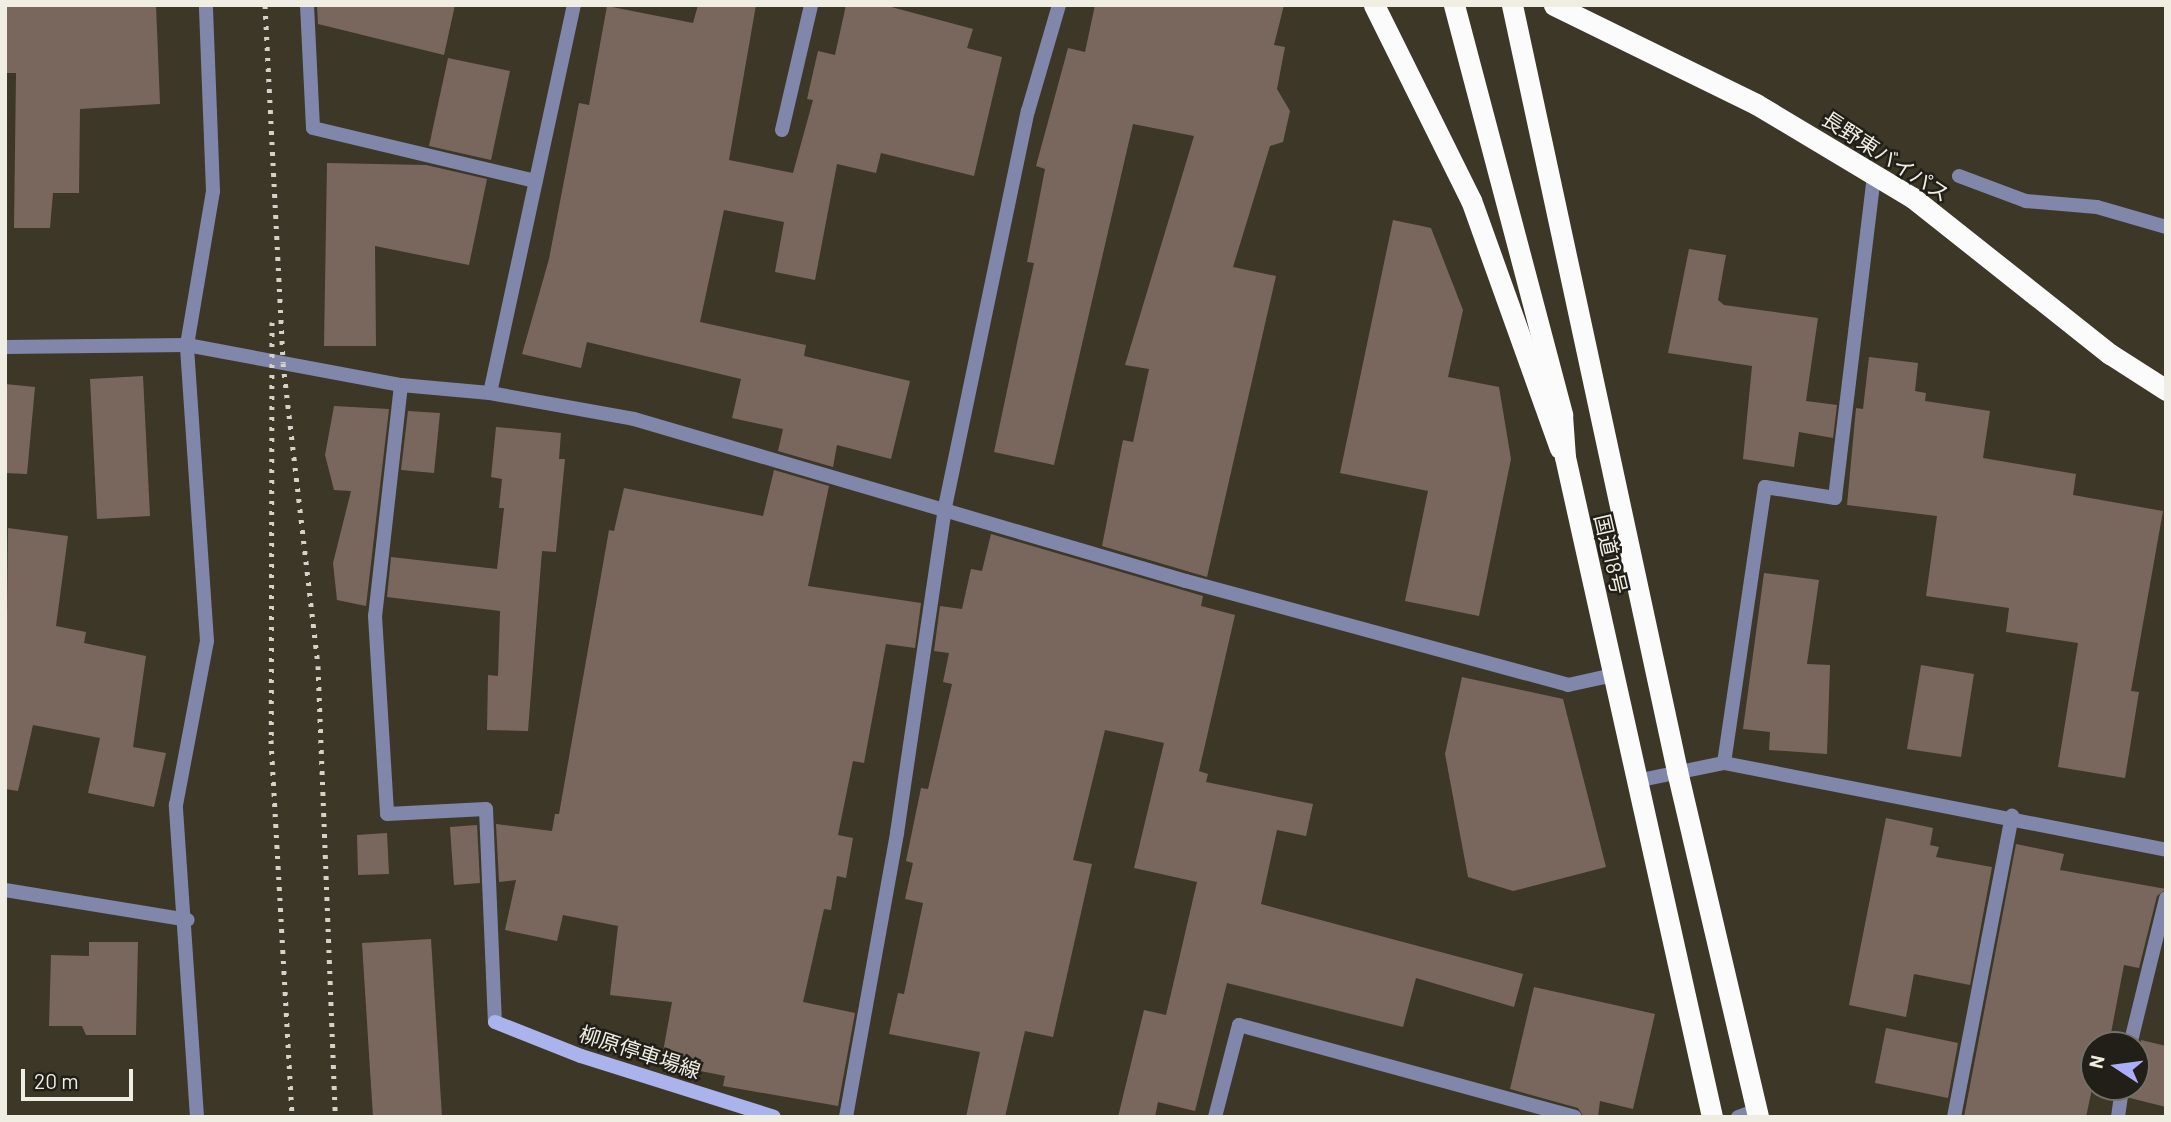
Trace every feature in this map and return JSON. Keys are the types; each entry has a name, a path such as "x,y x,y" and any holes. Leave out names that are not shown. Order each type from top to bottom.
{"highway":[{"path":"1374,5 1471,200 1548,425 1565,457"},
{"name":"国道18号","path":"1454,5 1562,415 1565,457 1613,675 1641,780 1712,1117"},
{"name":"国道18号","path":"1512,5 1751,1114"},
{"name":"長野東バイパス","path":"1553,5 1756,104 1913,198 2110,354 2166,390"}],"main road":[{"name":"柳原停車場線","path":"495,1022 580,1056 774,1117"}],"street":[{"path":"197,1117 188,920 176,805 207,641 187,345 213,191 206,5"},
{"path":"307,5 313,128 536,181"},
{"path":"490,393 574,5"},
{"path":"782,130 811,5"},
{"path":"846,1117 897,833 945,507 1028,111 1059,5"},
{"path":"1724,763 1765,487 1835,498 1874,175"},
{"path":"1959,176 2026,201 2097,207 2166,227"},
{"path":"5,347 187,345 401,385 490,393 634,419 945,507 1186,581 1568,685 1613,675"},
{"path":"401,385 375,616 387,814 486,809 495,1022"},
{"path":"1641,780 1724,763 2012,816 2166,850"},
{"path":"1954,1117 2012,816"},
{"path":"5,890 188,920"},
{"path":"2133,1031 2166,898"},
{"path":"1215,1117 1239,1025 1575,1117"}],"building":[{"path":"5,5 156,5 160,104 80,109 79,193 53,193 50,228 14,228 16,73 5,73"},
{"path":"317,5 455,5 444,55 318,24"},
{"path":"698,5 756,5 729,160 793,173 813,100 807,99 818,51 835,55 846,5 884,5 973,29 967,48 1002,57 974,176 881,153 876,173 837,164 815,280 775,272 784,222 724,210 700,322 806,345 804,356 910,381 891,459 837,445 833,467 778,451 783,429 732,418 741,379 587,342 581,368 522,354 549,259 579,103 589,105 607,6 693,23"},
{"path":"1095,5 1284,5 1274,45 1285,47 1277,89 1290,111 1283,142 1270,146 1233,267 1276,276 1207,577 1102,546 1123,440 1133,442 1149,369 1125,365 1194,136 1133,124 1054,465 994,452 1034,263 1027,262 1045,169 1036,166 1068,48 1085,52"},
{"path":"448,58 510,71 491,160 429,146"},
{"path":"327,163 426,165 487,179 469,265 375,246 376,346 324,346"},
{"path":"1393,220 1431,228 1463,310 1448,377 1499,387 1511,459 1479,616 1405,601 1428,491 1340,473"},
{"path":"1689,249 1726,255 1718,300 1724,305 1818,318 1806,401 1837,405 1833,438 1799,432 1794,467 1743,459 1752,366 1668,353"},
{"path":"1869,357 1918,363 1915,391 1926,393 1925,401 1990,411 1983,458 2076,474 2073,495 2163,511 2131,691 2139,692 2125,778 2058,767 2078,643 2006,632 2009,608 1926,596 1937,516 1847,505 1856,408 1863,409"},
{"path":"143,376 150,516 97,519 90,379"},
{"path":"5,384 35,387 27,474 5,473"},
{"path":"334,406 389,409 366,606 337,600 333,563 351,491 334,490 325,455"},
{"path":"408,411 440,413 434,473 401,470"},
{"path":"496,427 561,433 559,459 565,459 556,552 542,551 528,731 487,730 488,675 498,676 500,611 387,597 391,557 497,569 504,508 499,508 502,479 491,477"},
{"path":"774,470 829,486 808,586 921,603 915,648 886,644 864,763 853,761 838,835 853,838 846,878 837,876 831,910 824,909 803,1002 855,1013 838,1106 723,1086 725,1076 661,1063 672,1002 610,995 618,926 563,915 557,941 505,930 516,880 499,882 496,824 552,831 555,814 559,814 609,530 614,531 624,488 763,516"},
{"path":"8,528 68,536 56,626 86,632 84,643 146,656 133,747 166,753 154,807 88,793 100,738 33,725 18,791 5,789"},
{"path":"991,534 1203,596 1201,606 1235,615 1199,771 1208,774 1206,782 1313,804 1306,836 1277,830 1261,904 1523,974 1514,1007 1416,978 1403,1027 1227,983 1195,1111 1158,1102 1155,1117 1118,1117 1144,1010 1166,1015 1197,882 1134,868 1164,743 1105,730 1073,860 1092,864 1053,1037 1025,1031 1005,1117 966,1117 980,1052 889,1034 898,993 904,994 923,903 905,899 913,863 906,861 921,788 928,789 952,684 943,682 949,653 934,651 940,606 962,609 971,569 982,571"},
{"path":"1764,573 1819,580 1807,664 1830,665 1827,754 1769,750 1770,732 1743,729"},
{"path":"1921,665 1974,674 1961,757 1907,749"},
{"path":"1462,677 1563,699 1606,867 1513,891 1468,877 1445,754"},
{"path":"1886,818 1933,828 1930,845 1939,847 1936,857 1992,867 1970,985 1914,974 1906,1017 1849,1005"},
{"path":"477,825 480,883 454,885 450,827"},
{"path":"387,833 389,874 358,875 357,835"},
{"path":"2016,844 2064,854 2060,870 2166,889 2157,896 2139,968 2124,965 2111,1031 2080,1031 2080,1101 2089,1101 2086,1117 1964,1117"},
{"path":"431,939 442,1117 373,1117 362,943"},
{"path":"89,942 138,942 136,1035 86,1035 82,1026 49,1026 51,955 89,956"},
{"path":"1534,987 1655,1014 1633,1109 1600,1101 1598,1117 1584,1117 1578,1108 1510,1089"},
{"path":"1886,1028 1958,1043 1948,1098 1875,1083"},
{"path":"2150,1042 2166,1046 2166,1107 2142,1101 2150,1101"}],"railway":[{"path":"265,5 283,363 318,666 335,1117"},
{"path":"272,322 271,740 292,1117"}]}
